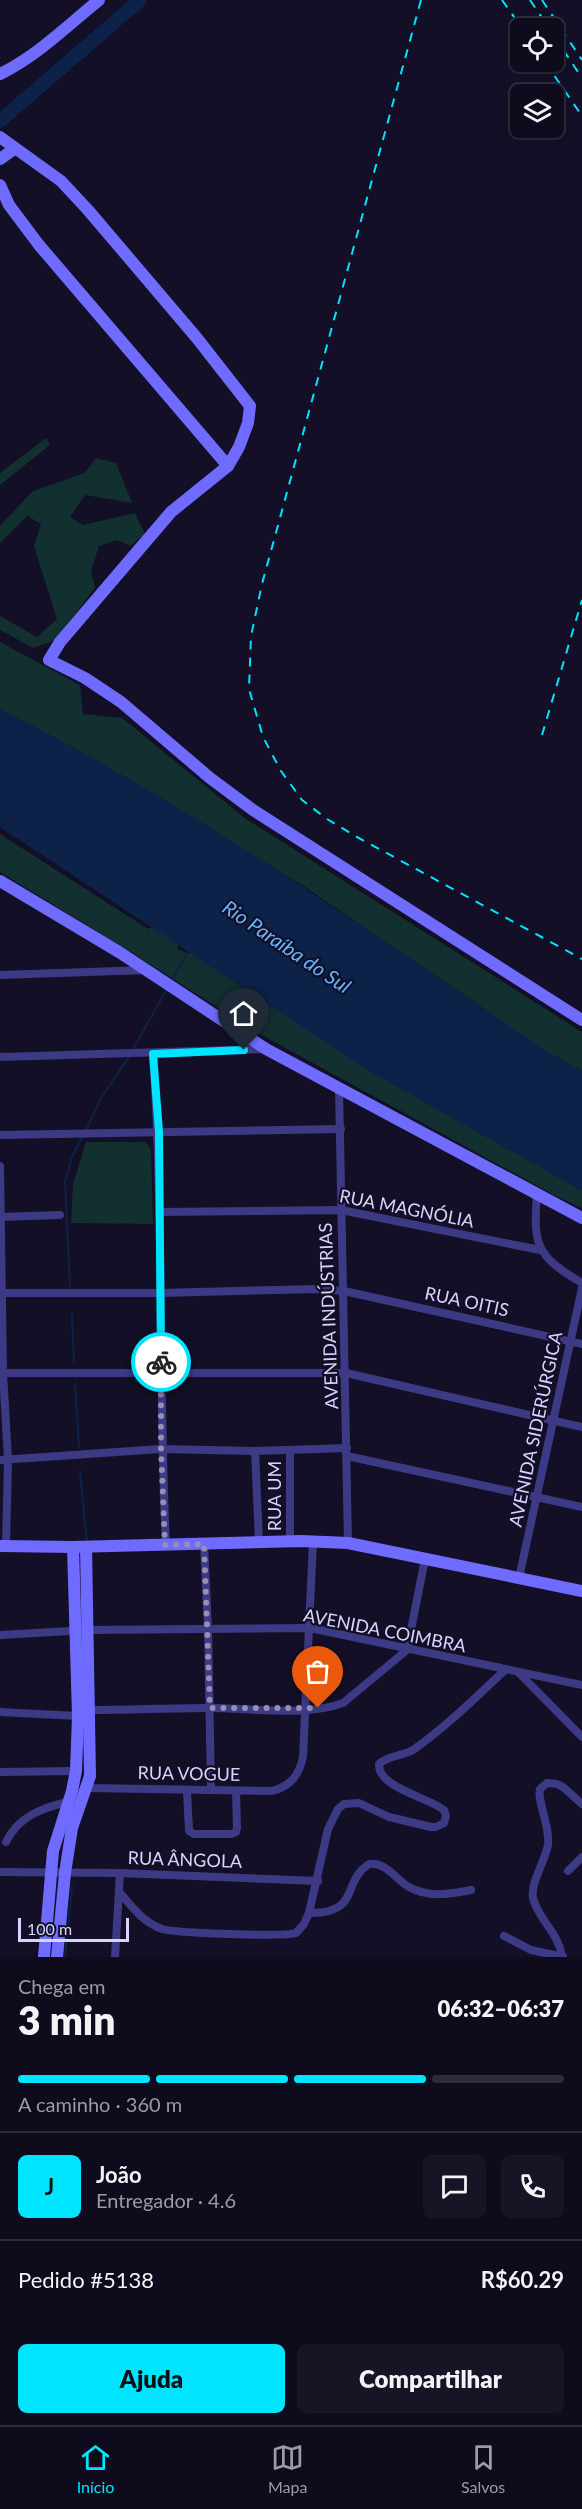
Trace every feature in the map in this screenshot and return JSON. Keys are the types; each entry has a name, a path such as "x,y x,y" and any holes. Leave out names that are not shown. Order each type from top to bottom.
{"street":[{"path":"0,74 38,51 99,0"},
{"path":"1,137 14,149 35,161 61,181 88,210 196,337 250,406 248,423 239,447 228,466 171,512 60,642 49,660 85,678 120,702 210,778 253,810 582,1020"},
{"path":"0,159 14,149"},
{"path":"0,185 9,205 39,245 228,466"},
{"path":"0,880 148,970 266,1049 582,1218"},
{"path":"0,975 148,970"},
{"path":"0,1057 266,1049"},
{"path":"153,1054 159,1132 161,1449 165,1545"},
{"name":"AVENIDA INDÚSTRIAS","path":"339,1089 348,1543"},
{"path":"0,1135 341,1129"},
{"path":"0,1166 3,1546 80,1547 290,1541 348,1543 582,1591"},
{"path":"537,1194 535,1224 540,1250 582,1286"},
{"name":"RUA MAGNÓLIA","path":"159,1212 341,1210 540,1250"},
{"path":"0,1216 60,1215"},
{"name":"AVENIDA SIDERÚRGICA","path":"519,1578 572,1342 582,1286"},
{"name":"RUA OITIS","path":"1,1293 160,1293 318,1289 344,1291 582,1344"},
{"path":"2,1373 162,1375 346,1373 582,1427"},
{"path":"4,1459 161,1449 347,1452 582,1507"},
{"path":"255,1451 259,1542"},
{"name":"RUA UM","path":"290,1451 290,1541"},
{"path":"304,1710 313,1541"},
{"path":"204,1544 211,1790"},
{"path":"57,1957 72,1828 87,1788 90,1762 84,1713 80,1547"},
{"path":"0,1712 84,1713 210,1708 304,1710 332,1707 343,1703 407,1650 425,1559"},
{"name":"AVENIDA COIMBRA","path":"0,1635 81,1630 310,1628 582,1685"},
{"path":"120,1893 144,1918 155,1926 172,1931 291,1934 300,1929 309,1913 318,1881 328,1829 338,1809 344,1804 359,1803 389,1817 431,1827 444,1824 446,1816 444,1810 393,1785 381,1773 379,1764 404,1755 414,1748 463,1709 505,1670"},
{"path":"519,1673 582,1737"},
{"name":"RUA VOGUE","path":"87,1788 272,1791 289,1783 298,1773 303,1757 304,1710"},
{"path":"44,1957 50,1873 55,1843 76,1771 84,1713"},
{"path":"0,1772 76,1771"},
{"path":"563,1957 557,1939 542,1916 533,1895 548,1843 548,1826 539,1797 540,1789 547,1783 557,1784 582,1804"},
{"path":"187,1791 189,1831 232,1834 237,1828 236,1791"},
{"path":"6,1842 20,1821 68,1802"},
{"path":"568,1871 582,1857"},
{"path":"309,1913 331,1912 342,1905 361,1871 369,1864 381,1865 411,1888 424,1893 471,1890"},
{"name":"RUA ÂNGOLA","path":"0,1872 120,1873 318,1881"},
{"path":"116,1957 120,1873"},
{"path":"504,1936 531,1950 563,1957"}],"green space":[{"path":"46,438 50,445 0,485 0,473"},
{"path":"96,458 116,463 132,503 85,495 70,517 83,525 135,513 145,534 130,546 117,540 99,546 91,571 95,588 55,640 33,648 0,630 0,616 37,637 57,619 34,546 41,524 27,516 0,543 0,526 33,491 85,473"},
{"path":"0,642 80,685 83,714 122,718 246,819 582,1032 582,1071 546,1051 305,887 134,782 0,709"},
{"path":"0,834 148,929 167,918 185,927 177,949 189,954 200,942 582,1187 582,1208 554,1195 251,1029 0,872"},
{"path":"86,1142 146,1142 151,1150 153,1224 71,1223 73,1184"}],"water":[{"name":"Rio Paraíba do Sul","path":"0,709 71,746 210,828 346,915 546,1051 582,1071 582,1191 362,1067 0,827"}],"waterway":[{"path":"0,121 140,0"},
{"path":"171,981 189,950"},
{"path":"133,1049 167,989"},
{"path":"85,1132 102,1096 129,1057"},
{"path":"70,1286 65,1182 72,1157 82,1137"},
{"path":"72,1313 74,1363"},
{"path":"75,1383 79,1447"},
{"path":"80,1472 87,1543"},
{"path":"65,1957 72,1886"}],"railway":[{"path":"421,0 262,584 251,636 249,689 263,737 281,771 302,800 327,819 357,837 582,959"},
{"path":"502,0 515,18"},
{"path":"530,0 542,18"},
{"path":"542,0 582,60"},
{"path":"564,51 582,78"},
{"path":"552,72 582,116"},
{"path":"542,735 582,600"}],"way so far":[{"path":"161,1362 161,1449 165,1545 204,1544 210,1708 304,1710 318,1708"}],"route":[{"path":"161,1362 159,1132 153,1054 244,1050"}]}
